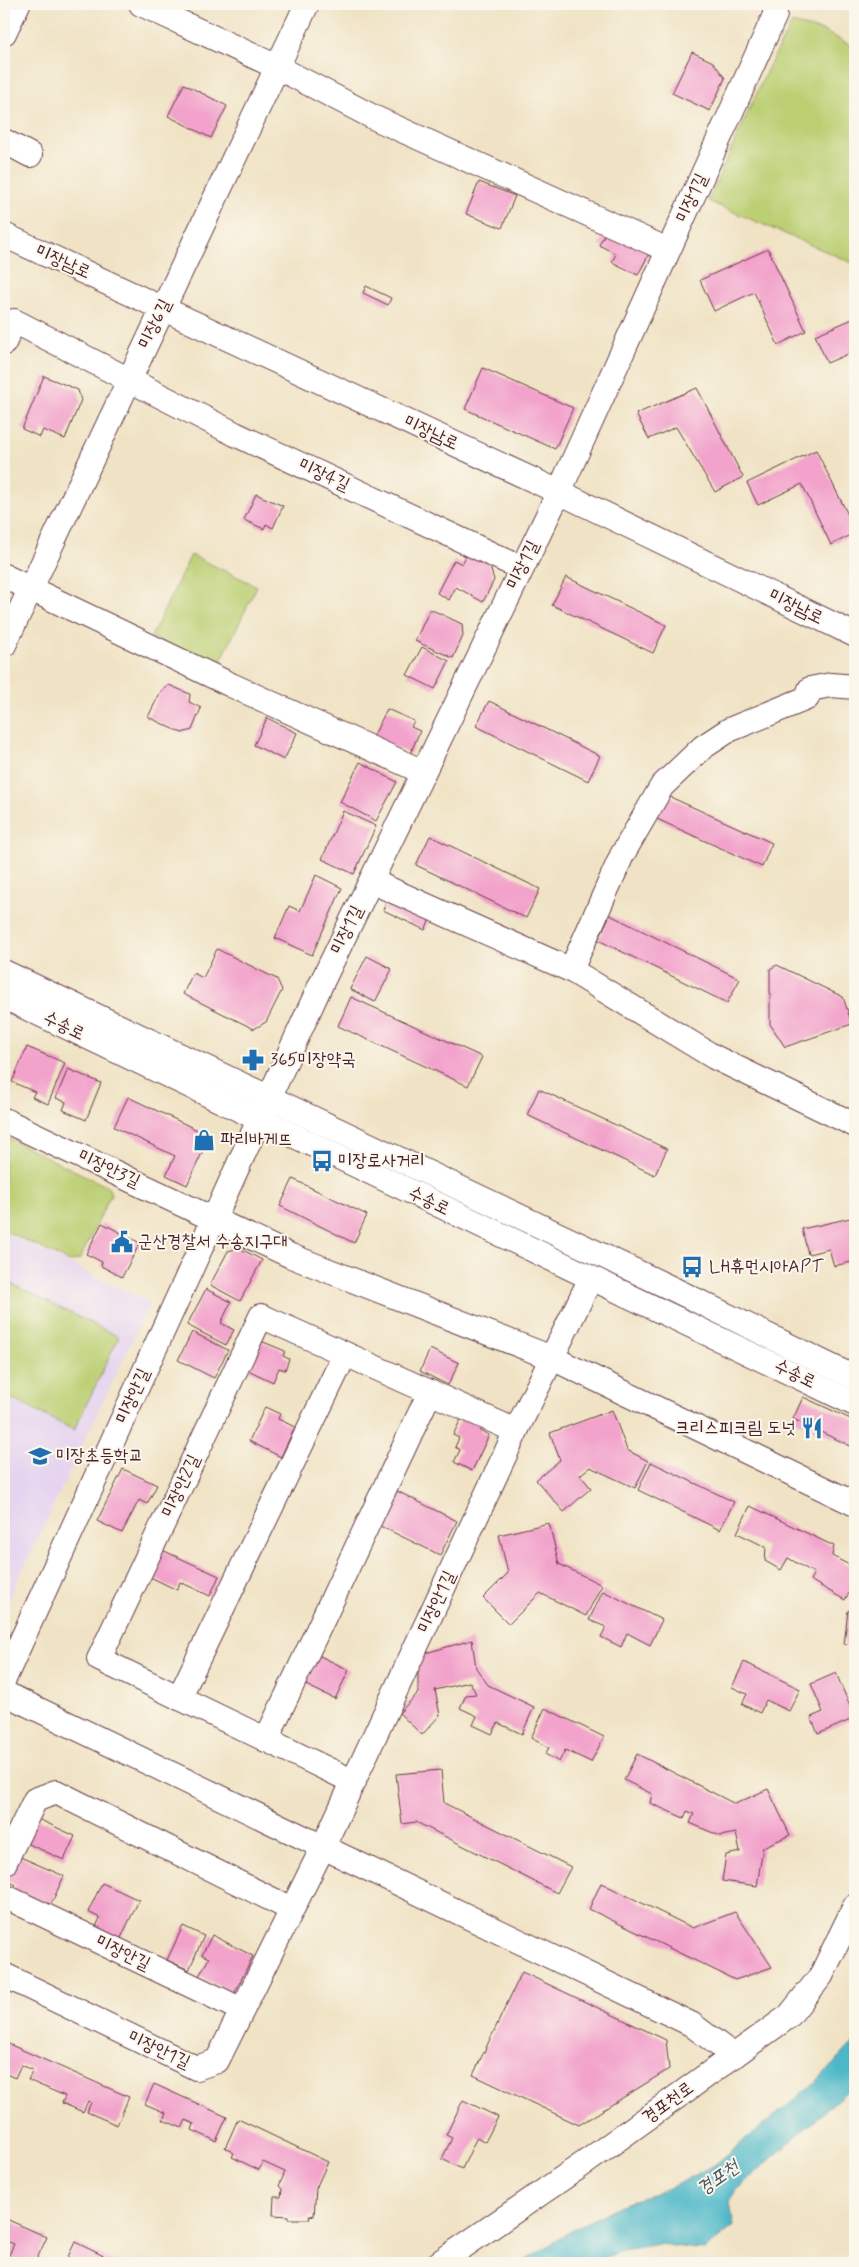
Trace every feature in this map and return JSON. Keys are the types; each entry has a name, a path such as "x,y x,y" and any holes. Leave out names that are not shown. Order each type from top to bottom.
{"street":[{"path":"4,33 18,4"},
{"path":"141,4 277,67 375,118 668,250"},
{"name":"미장6길","path":"4,645 128,379 164,308 307,4"},
{"name":"미장1길","path":"263,1109 558,492 780,7"},
{"path":"4,141 30,154"},
{"name":"미장남로","path":"4,235 558,492 855,635"},
{"path":"4,343 9,318"},
{"name":"미장4길","path":"9,318 234,434 521,568"},
{"path":"4,576 248,693 423,772"},
{"path":"571,970 622,855 662,786 703,747 730,730 807,698 810,689 831,685 855,687"},
{"path":"373,879 382,886 571,970 714,1057 855,1124"},
{"name":"수송로","path":"4,972 263,1109 591,1278 855,1404"},
{"name":"수송로","path":"4,997 263,1109 855,1378"},
{"name":"미장안길","path":"4,1679 263,1109"},
{"name":"미장안3길","path":"4,1120 214,1218"},
{"path":"214,1218 291,1256 552,1358 855,1504"},
{"name":"미장안1길","path":"4,1975 196,2068 217,2061 323,1847 516,1431 591,1278"},
{"name":"미장안2길","path":"354,1782 99,1659 262,1316 516,1431"},
{"path":"179,1698 345,1354"},
{"path":"266,1740 430,1392"},
{"path":"4,1693 691,2024 734,2056"},
{"path":"4,1864 34,1800 56,1792 292,1909"},
{"name":"미장안길","path":"4,1896 242,2010"},
{"name":"경포천로","path":"439,2263 589,2160 790,2016 821,1976 855,1906"}],"shaded area":[{"name":"미장초등학교","path":"4,1232 150,1303 4,1609"}],"green space":[{"path":"792,23 823,31 855,47 855,264 708,201 767,70"},
{"path":"191,555 257,586 217,669 151,637"},
{"path":"4,1136 108,1187 111,1194 80,1259 70,1262 4,1230"},
{"path":"4,1280 119,1337 74,1430 4,1395"}],"water":[{"name":"경포천","path":"855,2041 855,2084 735,2191 730,2202 734,2226 704,2250 659,2244 623,2250 593,2263 521,2263 578,2227 621,2205 672,2187 713,2166 814,2084"}],"building":[{"path":"692,52 713,62 725,78 710,111 672,93"},
{"path":"184,84 227,106 211,138 168,116"},
{"path":"479,182 515,196 502,228 466,214"},
{"path":"608,227 652,248 638,275 612,262 616,254 599,245"},
{"path":"768,249 806,331 778,345 754,292 714,311 700,280"},
{"path":"366,286 391,298 388,305 363,293"},
{"path":"855,318 855,351 827,363 815,335"},
{"path":"483,368 573,408 555,449 465,409"},
{"path":"44,376 78,390 81,400 65,439 43,430 40,437 22,429"},
{"path":"697,388 743,477 715,492 676,427 649,439 636,414"},
{"path":"816,450 855,529 855,533 831,545 802,484 758,505 747,483"},
{"path":"256,494 283,506 273,528 266,524 264,529 244,520"},
{"path":"468,552 489,563 494,580 483,602 456,587 449,600 437,593 454,560 462,564"},
{"path":"566,577 666,625 653,653 552,605"},
{"path":"430,609 462,624 463,636 453,658 415,641"},
{"path":"422,647 449,661 435,689 407,675"},
{"path":"169,685 190,694 189,702 201,708 192,730 182,733 148,717 161,691"},
{"path":"489,701 600,756 588,781 476,726"},
{"path":"387,709 414,721 411,727 420,731 410,754 373,737"},
{"path":"267,718 297,733 284,760 254,745"},
{"path":"360,762 397,782 376,821 340,802"},
{"path":"668,796 772,843 762,867 657,819"},
{"path":"343,811 376,826 354,874 322,859"},
{"path":"430,836 540,889 526,918 416,865"},
{"path":"316,875 342,888 312,955 275,938 289,906 300,911"},
{"path":"388,898 431,917 425,930 383,910"},
{"path":"610,915 740,979 727,1003 598,940"},
{"path":"217,949 277,979 282,990 266,1022 254,1029 183,994 193,973 203,978"},
{"path":"367,956 392,969 375,1002 350,989"},
{"path":"777,965 843,997 852,1024 785,1047 770,1024 770,969"},
{"path":"351,997 482,1057 468,1086 338,1026"},
{"path":"27,1047 65,1063 48,1104 32,1097 35,1092 12,1082"},
{"path":"68,1069 101,1083 86,1120 63,1110 66,1102 56,1098"},
{"path":"539,1089 667,1149 655,1175 527,1115"},
{"path":"128,1097 210,1136 187,1185 166,1175 175,1156 114,1127"},
{"path":"293,1179 367,1215 354,1243 280,1206"},
{"path":"855,1217 855,1269 852,1270 851,1262 834,1266 829,1249 808,1254 802,1229"},
{"path":"102,1223 140,1243 122,1277 101,1266 102,1262 86,1254"},
{"path":"239,1248 262,1260 240,1301 210,1285 228,1251"},
{"path":"206,1289 231,1302 221,1323 234,1330 226,1345 187,1325"},
{"path":"192,1332 228,1350 214,1378 178,1360"},
{"path":"261,1341 285,1351 283,1356 289,1359 285,1370 279,1368 273,1382 248,1370"},
{"path":"430,1349 459,1363 448,1385 420,1371"},
{"path":"803,1397 855,1421 855,1448 793,1419"},
{"path":"265,1407 280,1414 278,1419 295,1427 281,1457 249,1441"},
{"path":"612,1410 627,1450 648,1461 635,1488 590,1467 580,1475 591,1488 564,1512 536,1480 560,1460 550,1433"},
{"path":"462,1417 483,1427 480,1431 489,1435 472,1471 454,1462 460,1450 455,1447 459,1438 453,1435"},
{"path":"651,1462 734,1502 720,1530 638,1490"},
{"path":"123,1469 157,1485 147,1504 139,1500 122,1533 97,1521"},
{"path":"397,1491 457,1521 440,1555 380,1526"},
{"path":"750,1506 834,1546 832,1556 855,1568 855,1595 850,1591 845,1600 810,1580 814,1573 788,1558 781,1570 765,1561 766,1547 737,1533"},
{"path":"549,1523 559,1564 602,1585 586,1616 540,1593 509,1624 483,1598 508,1573 499,1535"},
{"path":"160,1549 219,1576 210,1596 180,1582 177,1590 148,1576"},
{"path":"603,1591 662,1620 650,1645 627,1633 621,1647 601,1637 606,1627 589,1620"},
{"path":"855,1609 855,1645 844,1644 848,1611"},
{"path":"472,1640 476,1668 488,1685 534,1707 522,1734 498,1723 492,1734 473,1725 477,1716 460,1708 466,1695 476,1694 470,1682 435,1690 440,1715 422,1735 399,1713 418,1693 418,1655"},
{"path":"318,1655 349,1670 335,1699 304,1684"},
{"path":"744,1662 800,1689 789,1711 766,1700 760,1713 742,1704 747,1694 732,1687"},
{"path":"836,1673 855,1718 818,1734 811,1717 823,1712 811,1684"},
{"path":"545,1708 604,1737 591,1762 565,1750 559,1762 545,1754 549,1748 531,1738"},
{"path":"637,1754 735,1804 768,1789 790,1835 763,1847 757,1886 722,1881 726,1855 740,1852 736,1833 720,1836 690,1823 694,1814 687,1811 684,1818 650,1803 652,1794 624,1780"},
{"path":"441,1770 444,1803 571,1867 557,1893 416,1822 402,1824 396,1774"},
{"path":"36,1818 75,1836 64,1860 24,1842"},
{"path":"18,1856 64,1876 48,1911 11,1895 16,1885 7,1881"},
{"path":"102,1883 139,1900 119,1942 94,1931 100,1918 88,1912"},
{"path":"601,1883 693,1928 735,1912 772,1967 735,1980 589,1909"},
{"path":"183,1926 204,1936 189,1970 167,1960"},
{"path":"212,1935 253,1956 234,1994 199,1976 209,1958 202,1955"},
{"path":"522,1972 666,2040 669,2069 579,2125 473,2075"},
{"path":"4,2042 129,2097 117,2125 87,2112 91,2102 88,2101 83,2112 62,2103 65,2096 28,2080 33,2070 21,2065 15,2078 4,2073"},
{"path":"154,2084 227,2117 216,2141 192,2130 194,2124 186,2120 182,2128 163,2120 166,2113 145,2104"},
{"path":"463,2100 498,2117 485,2142 477,2137 462,2169 442,2159 452,2138 446,2135"},
{"path":"238,2119 328,2162 316,2188 314,2216 309,2215 310,2219 289,2219 289,2216 273,2215 274,2197 281,2197 282,2189 279,2186 285,2172 263,2162 259,2170 232,2157 234,2153 225,2148"},
{"path":"4,2218 47,2237 35,2263 23,2263 8,2257 14,2244 9,2242 4,2253"},
{"path":"75,2242 118,2263 65,2263"}],"place":[{"name":"365미장약국","path":"253,1060"},
{"name":"파리바게뜨","path":"204,1140"},
{"name":"미장로사거리","path":"322,1161"},
{"name":"군산경찰서 수송지구대","path":"122,1242"},
{"name":"LH휴먼시아APT","path":"692,1267"},
{"name":"크리스피크림 도넛","path":"812,1428"},
{"name":"미장초등학교","path":"40,1456"}]}
